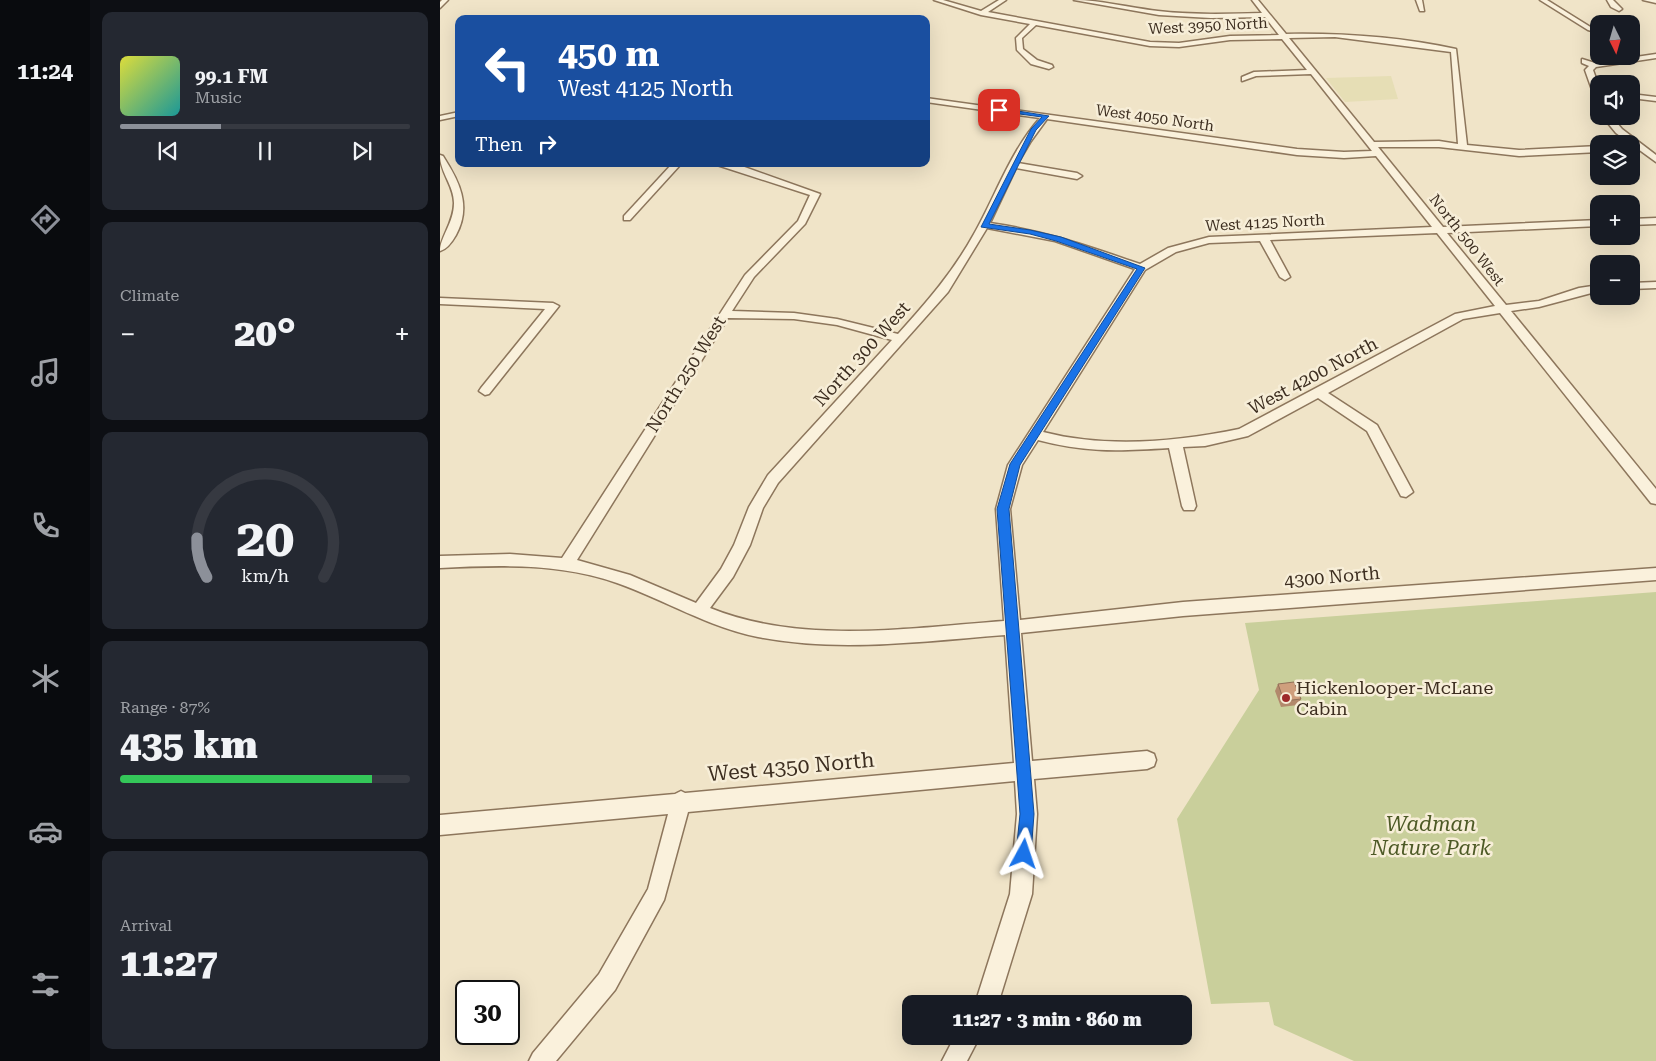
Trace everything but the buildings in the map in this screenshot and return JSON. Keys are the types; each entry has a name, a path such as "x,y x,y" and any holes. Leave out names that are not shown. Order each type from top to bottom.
{"street":[{"path":"440,6 445,0"},
{"name":"West 3950 North","path":"937,0 981,13 1150,44 1179,45 1214,39 1285,36 1352,36 1454,50 1463,147"},
{"path":"981,13 1003,0"},
{"path":"1077,0 1169,14 1211,16 1267,15"},
{"name":"North 500 West","path":"1255,0 1656,499"},
{"path":"1419,0 1422,10"},
{"path":"1543,0 1590,29"},
{"path":"1610,0 1612,6 1619,9"},
{"path":"1646,0 1656,1"},
{"path":"1035,22 1019,38 1020,50 1034,62 1049,67"},
{"path":"1640,58 1656,56"},
{"path":"1584,61 1590,63"},
{"path":"1591,75 1589,70 1594,65"},
{"path":"1245,79 1254,74 1314,72"},
{"path":"1640,97 1656,99"},
{"name":"West 4050 North","path":"930,101 1297,152 1344,155 1420,144 1519,153 1590,150"},
{"path":"440,118 455,115"},
{"name":"North 300 West","path":"699,611 727,573 742,545 756,507 773,479 944,290 965,261 1013,165 1034,129 1046,116"},
{"path":"1614,125 1656,159"},
{"path":"1641,148 1656,147"},
{"path":"440,248 454,231 461,202 458,190 441,163 455,162"},
{"path":"1013,165 1077,176"},
{"path":"627,218 674,167"},
{"name":"North 250 West","path":"567,564 750,275 802,222 815,194 735,167"},
{"path":"1640,222 1656,221"},
{"name":"West 4125 North","path":"1141,268 1157,257 1188,244 1209,240 1590,223"},
{"path":"984,225 1030,232 1059,239 1141,268 1015,464 1003,509 1027,814 1020,894 989,995"},
{"path":"1263,237 1285,276"},
{"path":"1640,286 1656,285"},
{"name":"West 4200 North","path":"1033,434 1071,444 1102,447 1206,441 1243,434 1459,316 1501,307 1538,304 1581,290 1590,289"},
{"path":"440,301 553,306 485,391"},
{"path":"724,314 794,316 837,322 899,338"},
{"path":"1318,392 1372,428 1406,492"},
{"path":"1175,443 1189,506"},
{"name":"4300 North","path":"440,562 514,559 567,564 624,579 699,611 758,630 814,637 874,637 1012,627 1127,618 1183,609 1656,574"},
{"name":"West 4350 North","path":"440,825 1023,769 1147,760"},
{"path":"541,1061 607,982 657,893 681,801"},
{"path":"954,1061 963,1045"}],"shaded area":[{"path":"1391,76 1398,99 1345,102 1326,78"}],"green space":[{"name":"Wadman Nature Park","path":"1656,592 1656,1061 1354,1061 1274,1025 1269,1002 1211,1004 1177,819 1259,690 1245,623"}],"place":[{"name":"Hickenlooper-McLane Cabin","path":"1286,698"}],"route":[{"path":"999,110 1046,116 1034,129 1013,165 984,225 1030,232 1059,239 1141,268 1015,464 1003,509 1027,814 1024,854"}]}
